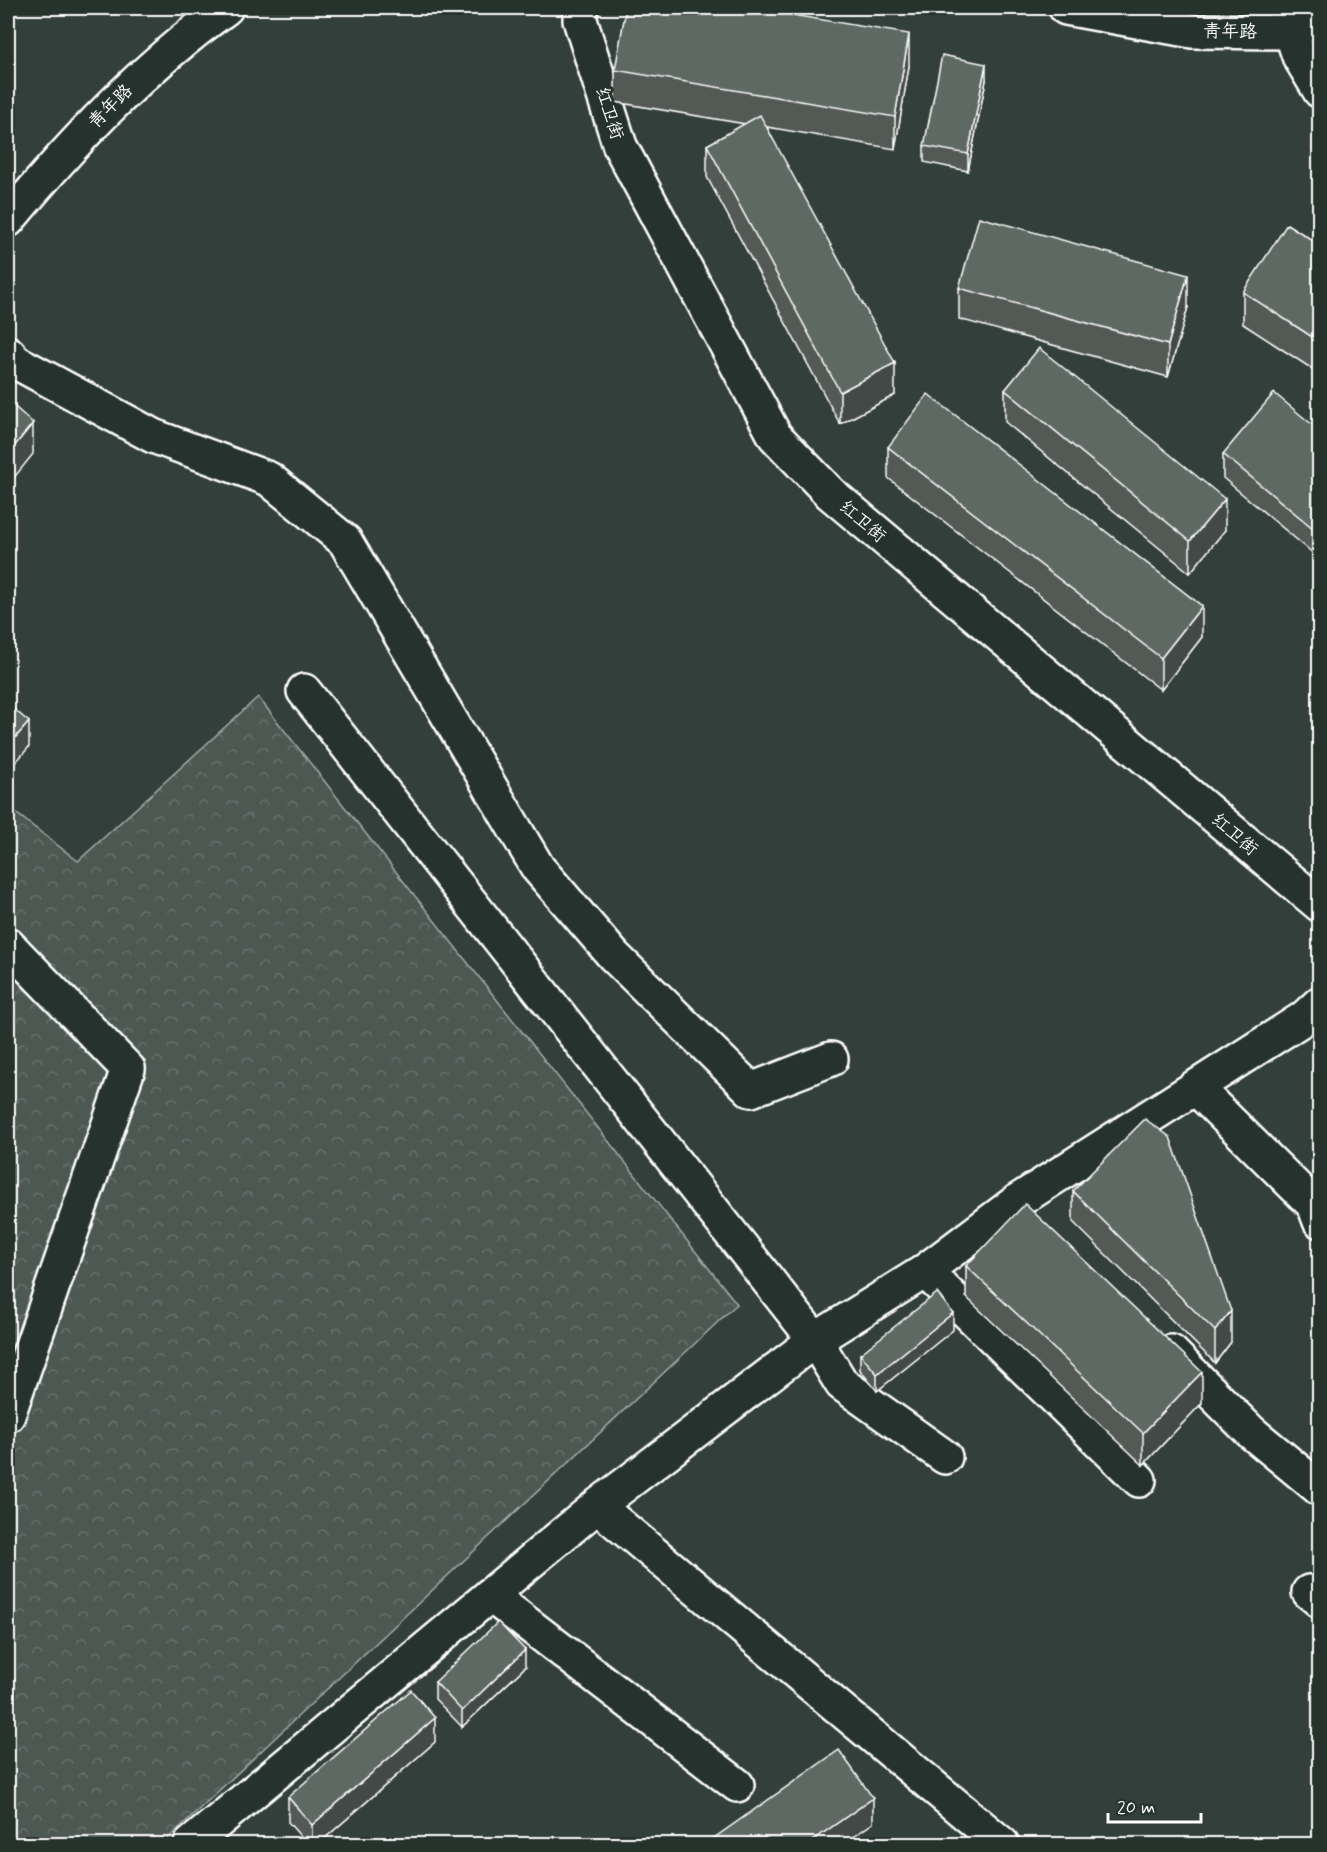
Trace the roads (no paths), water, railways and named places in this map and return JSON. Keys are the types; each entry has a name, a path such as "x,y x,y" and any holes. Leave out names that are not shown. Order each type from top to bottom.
{"main road":[{"name":"青年路","path":"8,220 96,119 133,83 226,8"},
{"name":"红卫街","path":"581,8 580,20 620,146 775,436 830,493 1320,905"},
{"name":"青年路","path":"1065,8 1192,31 1286,20"},
{"path":"1320,18 1286,20 1299,56 1320,91"},
{"path":"8,353 16,362 153,436 269,479 345,541 538,868 614,956 751,1090 831,1059"},
{"path":"304,692 815,1340 842,1384 945,1457"},
{"path":"8,945 128,1069 8,1415"},
{"path":"191,1845 597,1506 815,1340 925,1271 1019,1200 1304,1018 1320,1003"},
{"path":"1196,1087 1314,1205 1320,1221"},
{"path":"1019,1200 1044,1224"},
{"path":"925,1271 1139,1480"},
{"path":"1151,1332 1251,1432 1320,1489"},
{"path":"597,1506 1002,1845"},
{"path":"490,1595 737,1785"}]}
